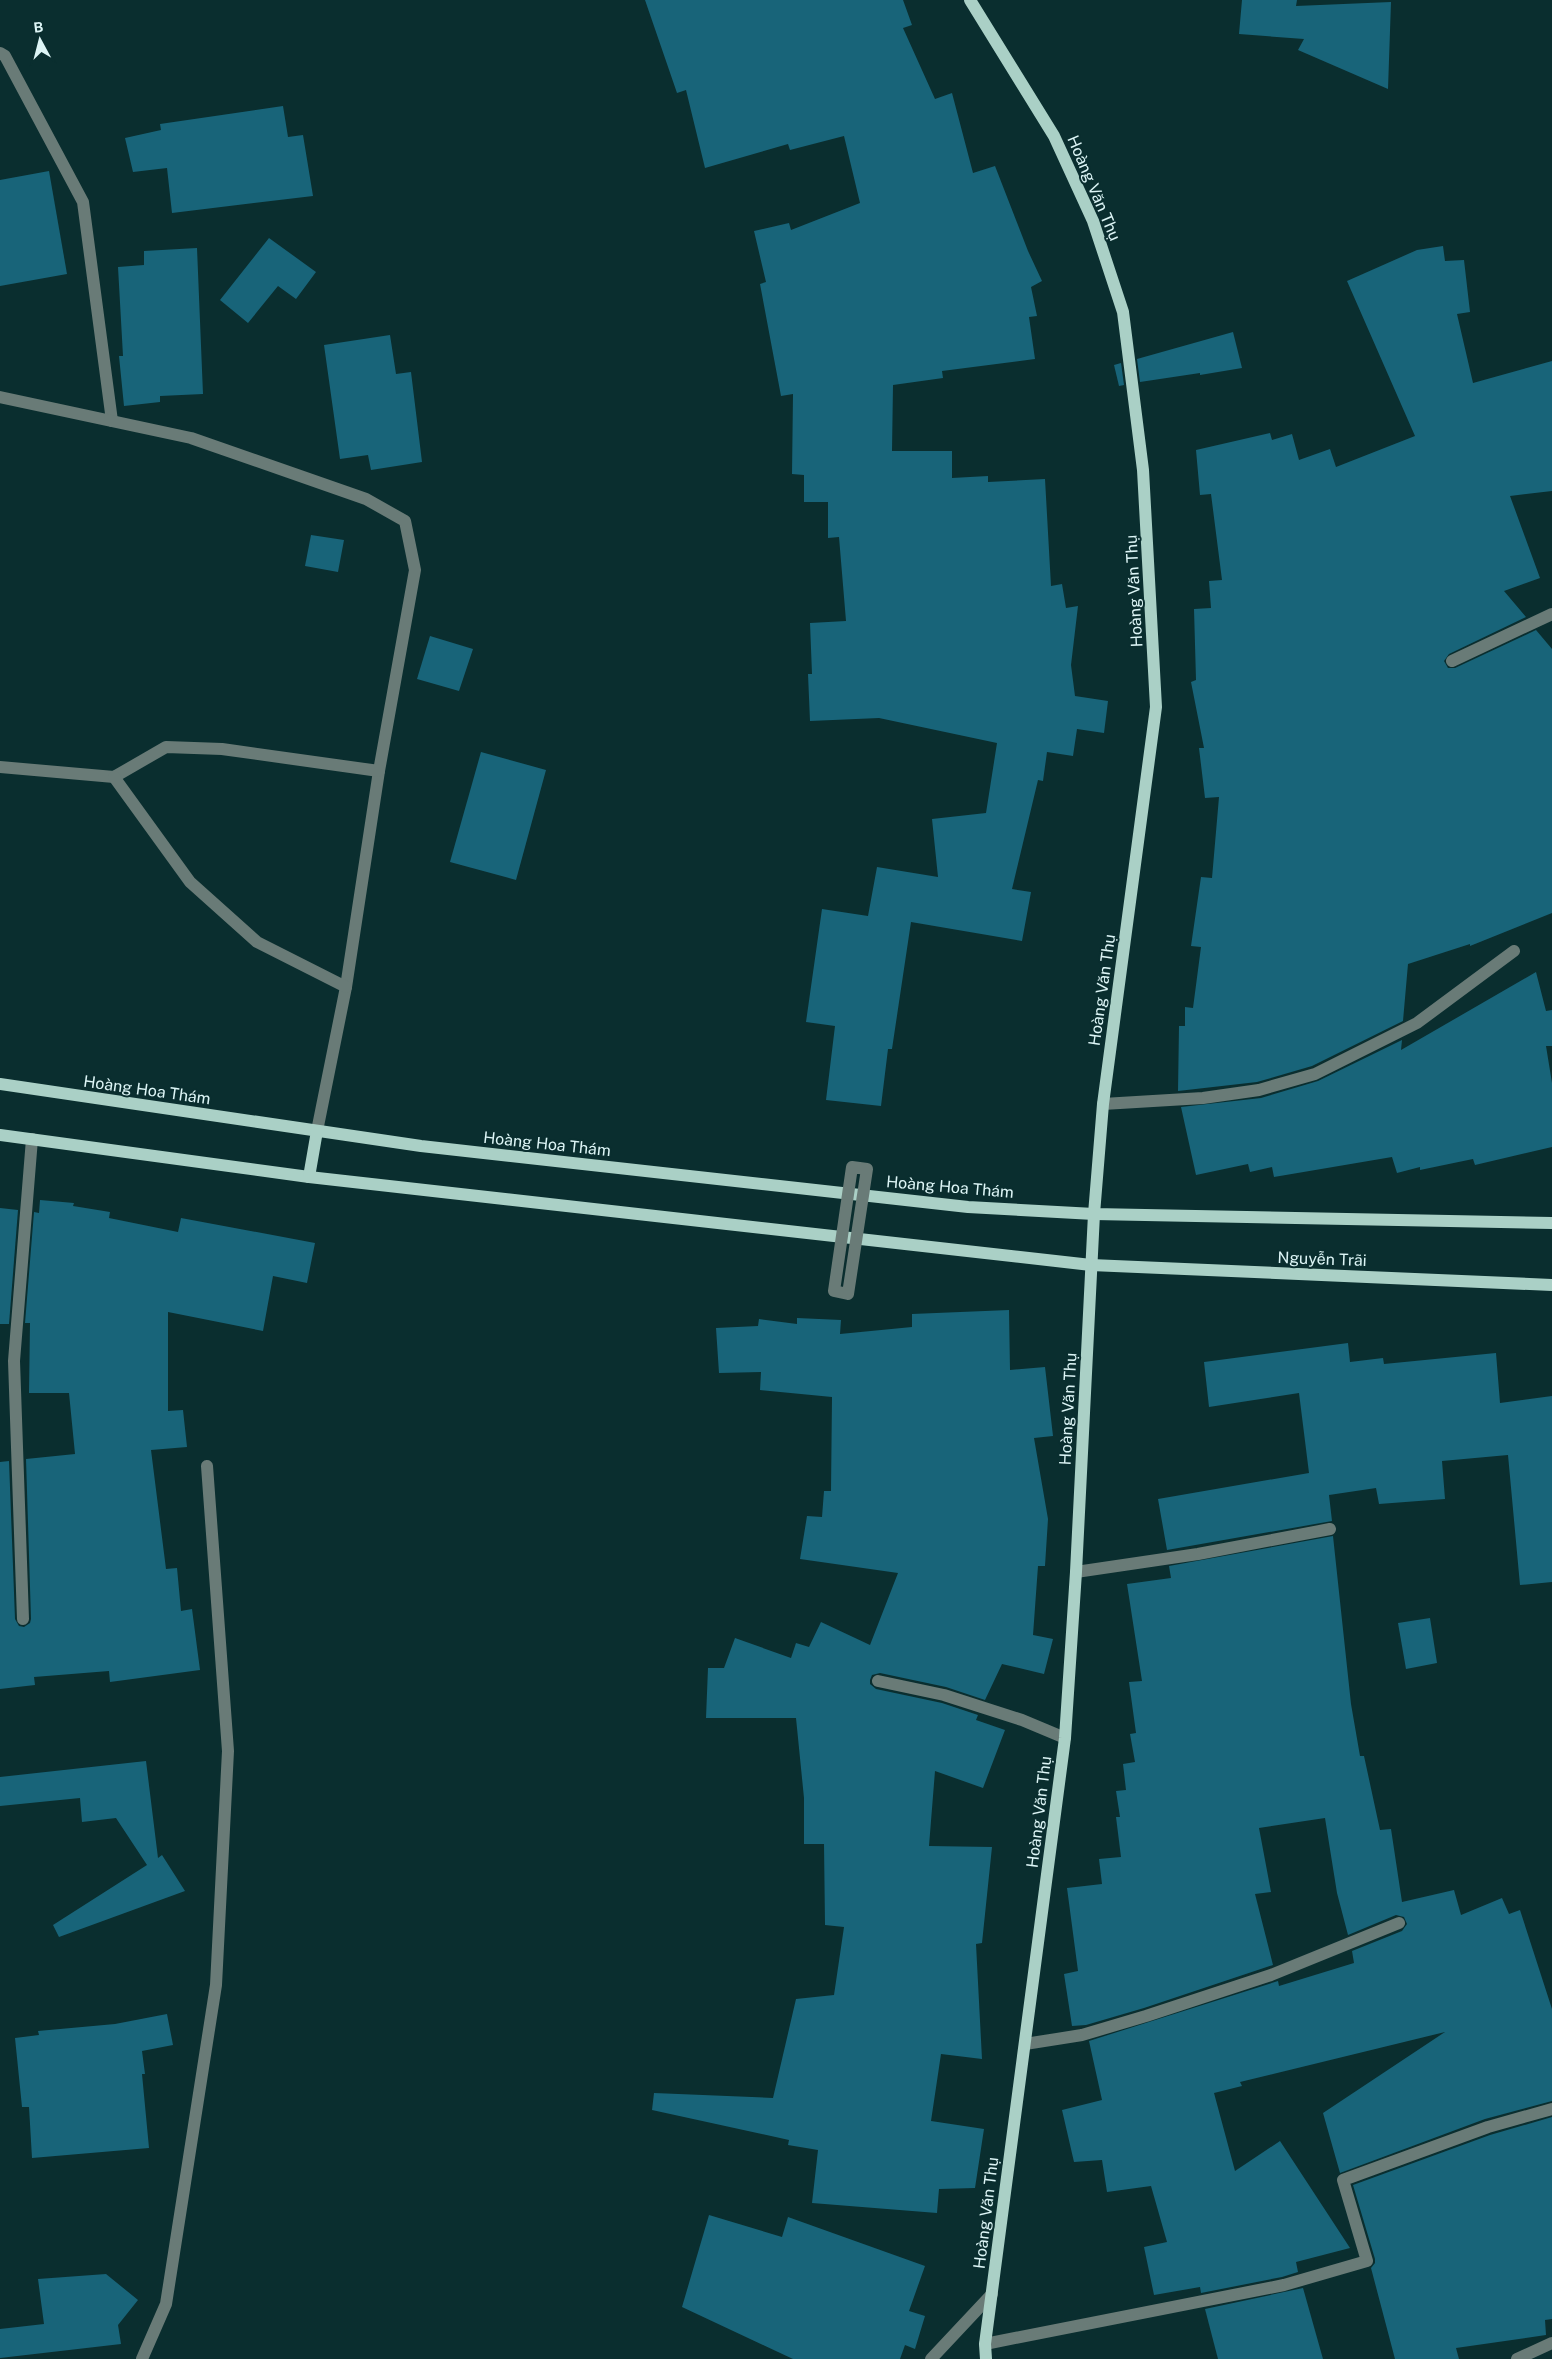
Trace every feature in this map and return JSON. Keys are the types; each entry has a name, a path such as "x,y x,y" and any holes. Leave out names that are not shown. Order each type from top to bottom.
{"main road":[{"name":"Hoàng Văn Thụ","path":"970,0 1054,136 1093,221 1123,312 1144,470 1156,707 1103,1104 1094,1214 1076,1572 1065,1738 985,2344 986,2359"},
{"name":"Hoàng Hoa Thám","path":"0,1084 421,1146 958,1206 1094,1214"},
{"path":"309,1177 317,1131"},
{"path":"0,1134 309,1177 1091,1265"},
{"path":"1094,1214 1552,1224"},
{"name":"Nguyễn Trãi","path":"1091,1265 1552,1285"}],"street":[{"path":"0,53 5,56 83,202 112,421"},
{"path":"0,397 191,438 366,499 405,521 415,570 379,771 346,987 317,1131"},
{"path":"1452,661 1552,614"},
{"path":"0,767 114,777 166,748 222,749 379,771"},
{"path":"114,777 190,882 257,942 346,987"},
{"path":"1103,1104 1202,1098 1259,1090 1315,1074 1417,1023 1514,951"},
{"path":"23,1619 14,1361 32,1139"},
{"path":"852,1167 866,1170 848,1294 834,1291 852,1167"},
{"path":"142,2359 166,2304 216,1985 228,1751 207,1466"},
{"path":"1076,1572 1198,1554 1330,1529"},
{"path":"878,1682 944,1695 1022,1720 1065,1738"},
{"path":"1025,2044 1082,2035 1146,2016 1271,1975 1399,1923"},
{"path":"985,2344 1284,2285 1367,2261 1343,2180 1488,2127 1552,2109"},
{"path":"931,2359 992,2294"},
{"path":"1517,2359 1552,2343"}],"building":[{"path":"645,0 903,0 912,25 903,28 935,99 952,93 973,173 995,166 1028,251 1042,281 1031,287 1037,316 1029,317 1035,359 942,371 943,378 893,385 892,451 952,451 952,478 988,476 988,482 1045,479 1051,586 1062,584 1066,608 1078,606 1071,665 1075,696 1108,701 1104,733 1077,729 1073,756 1047,752 1043,781 1038,780 1012,889 1031,892 1022,941 911,922 892,1049 888,1049 881,1106 826,1100 835,1026 806,1022 822,909 868,916 877,867 938,877 932,819 986,813 997,743 879,718 810,721 808,674 812,674 810,623 846,621 839,537 828,538 828,502 804,502 804,475 792,474 793,394 781,396 760,284 766,282 754,231 789,223 791,230 860,203 844,136 790,150 788,144 705,168 686,90 677,93"},
{"path":"1242,0 1297,0 1296,6 1391,2 1388,89 1298,50 1304,39 1239,34"},
{"path":"283,106 288,137 303,135 313,196 172,213 167,168 133,172 125,138 161,130 160,124"},
{"path":"49,171 67,274 0,286 0,180"},
{"path":"269,238 316,272 296,299 278,286 248,323 220,300"},
{"path":"1443,246 1445,261 1464,260 1470,312 1457,314 1473,383 1552,361 1552,491 1510,496 1540,578 1504,591 1526,617 1449,654 1444,661 1448,668 1455,668 1536,630 1552,649 1552,913 1470,946 1470,944 1408,964 1403,1021 1312,1066 1257,1082 1178,1091 1179,1026 1185,1026 1185,1007 1193,1008 1201,947 1191,946 1201,877 1212,878 1219,797 1205,798 1199,748 1204,748 1191,682 1196,680 1194,609 1211,608 1209,581 1222,580 1211,494 1200,495 1196,450 1270,433 1272,440 1292,434 1299,460 1330,449 1336,467 1415,436 1347,281 1417,250"},
{"path":"197,248 203,394 160,396 160,402 124,406 119,356 123,356 118,267 144,265 144,251"},
{"path":"1233,332 1242,368 1140,382 1137,359"},
{"path":"390,335 396,374 411,372 422,462 371,470 368,455 340,459 324,345"},
{"path":"1121,363 1124,385 1119,386 1114,365"},
{"path":"311,535 344,540 338,572 305,566"},
{"path":"430,636 473,649 459,691 417,679"},
{"path":"481,752 546,770 516,880 450,862"},
{"path":"1536,972 1546,1011 1552,1010 1552,1046 1546,1046 1552,1083 1552,1147 1475,1165 1473,1159 1420,1170 1420,1167 1397,1173 1392,1157 1274,1177 1272,1167 1250,1172 1248,1164 1196,1175 1181,1107 1261,1098 1318,1081 1402,1040 1401,1050"},
{"path":"40,1200 74,1203 73,1206 110,1212 109,1218 178,1232 181,1218 315,1243 307,1283 273,1276 263,1331 168,1312 168,1411 183,1410 187,1447 151,1450 166,1569 177,1568 181,1611 192,1609 200,1670 110,1682 109,1671 34,1677 35,1685 0,1689 0,1462 9,1461 15,1619 19,1626 24,1627 30,1623 31,1619 26,1459 75,1454 69,1393 29,1393 30,1323 25,1323 34,1212 39,1213"},
{"path":"0,1208 18,1210 9,1324 0,1324"},
{"path":"1009,1310 1010,1370 1045,1367 1053,1436 1034,1438 1048,1519 1045,1566 1038,1566 1033,1635 1053,1639 1044,1674 1002,1664 985,1700 946,1687 880,1673 872,1675 870,1680 870,1684 876,1689 942,1703 978,1715 976,1720 1005,1730 983,1788 935,1771 929,1846 992,1847 982,1943 976,1944 982,2059 941,2054 931,2121 984,2129 975,2188 939,2189 937,2213 812,2203 818,2150 788,2145 789,2140 652,2110 654,2093 773,2098 796,1999 834,1995 844,1927 825,1925 824,1844 804,1844 804,1798 796,1718 706,1718 708,1668 724,1668 735,1638 791,1658 796,1643 809,1647 821,1622 870,1645 898,1573 800,1559 807,1516 822,1517 824,1491 831,1491 832,1397 760,1390 761,1372 719,1373 716,1328 758,1326 759,1319 797,1324 797,1318 841,1320 840,1334 912,1327 912,1314"},
{"path":"1348,1343 1350,1362 1383,1358 1384,1364 1496,1353 1500,1403 1552,1396 1552,1582 1520,1585 1508,1455 1442,1461 1445,1499 1379,1504 1376,1488 1329,1495 1332,1521 1167,1550 1158,1499 1309,1473 1299,1393 1209,1407 1204,1362"},
{"path":"1333,1536 1351,1704 1360,1756 1364,1756 1380,1830 1391,1829 1402,1902 1454,1890 1461,1915 1502,1898 1509,1914 1520,1910 1552,2009 1552,2101 1485,2119 1340,2173 1323,2113 1445,2032 1240,2082 1242,2086 1214,2093 1235,2171 1280,2141 1350,2248 1296,2262 1298,2272 1282,2277 1201,2293 1200,2287 1154,2295 1144,2247 1167,2242 1151,2186 1107,2192 1102,2160 1074,2162 1062,2110 1102,2100 1089,2041 1278,1981 1279,1986 1354,1963 1352,1951 1402,1931 1407,1924 1404,1917 1396,1915 1348,1935 1337,1893 1325,1818 1259,1828 1271,1892 1255,1894 1273,1965 1144,2008 1086,2025 1072,2026 1064,1974 1078,1971 1067,1888 1102,1884 1099,1859 1121,1857 1116,1817 1120,1817 1116,1791 1126,1790 1123,1764 1135,1762 1130,1734 1136,1733 1129,1682 1142,1681 1127,1584 1171,1578 1169,1566"},
{"path":"1430,1618 1437,1663 1406,1669 1398,1623"},
{"path":"146,1761 158,1858 162,1855 185,1891 59,1937 53,1925 147,1865 116,1818 82,1822 80,1798 0,1806 0,1777"},
{"path":"167,2014 173,2045 142,2051 145,2074 142,2074 149,2148 32,2158 29,2107 22,2107 15,2038 39,2035 38,2031 115,2024"},
{"path":"1552,2117 1552,2319 1545,2320 1546,2335 1456,2348 1459,2359 1395,2359 1371,2268 1375,2263 1375,2259 1353,2185 1490,2135"},
{"path":"709,2215 782,2237 788,2217 925,2266 909,2311 925,2316 915,2349 905,2345 900,2359 793,2359 682,2307"},
{"path":"106,2274 138,2300 118,2325 121,2344 0,2358 0,2329 44,2324 38,2279"},
{"path":"1303,2288 1323,2359 1218,2359 1205,2309"}]}
